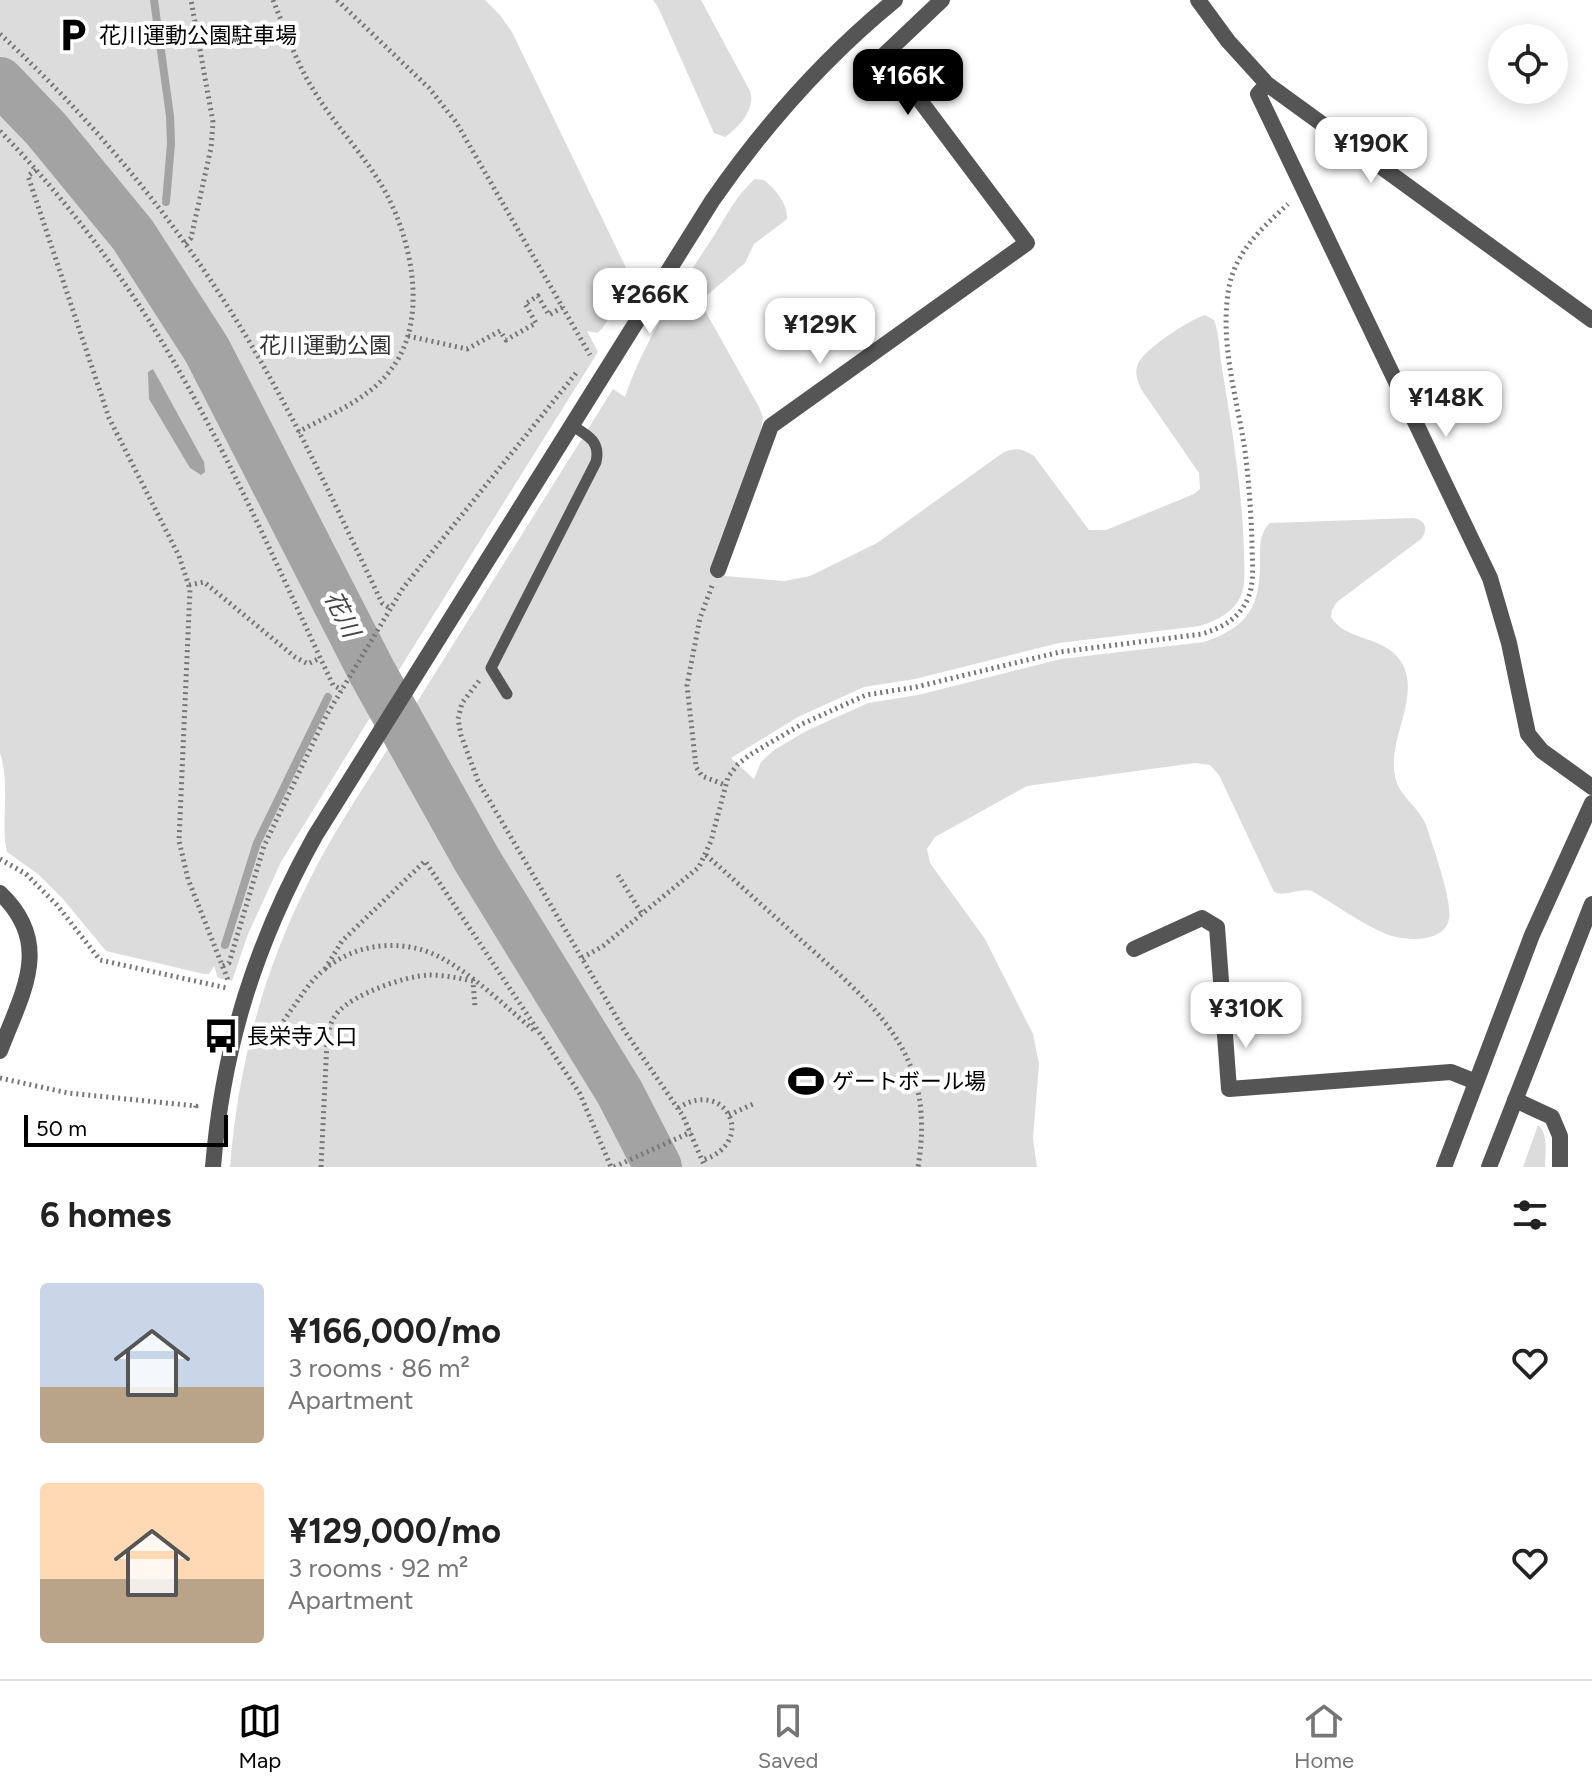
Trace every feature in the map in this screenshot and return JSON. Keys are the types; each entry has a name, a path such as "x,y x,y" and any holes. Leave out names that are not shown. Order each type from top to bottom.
{"street":[{"path":"213,1167 222,1090 250,977 279,905 315,836 712,201 754,143 826,62 895,0"},
{"path":"718,570 771,426 1027,243 885,54 942,0"},
{"path":"1198,0 1228,41 1267,84 1592,320"},
{"path":"1267,84 1258,94 1477,547 1501,610 1528,734 1542,751 1592,787"},
{"path":"1444,1167 1532,935 1592,803"},
{"path":"0,893 25,924 31,945 30,966 0,1051"},
{"path":"1489,1167 1592,904"},
{"path":"1134,949 1202,918 1217,927 1229,1089 1451,1072 1476,1082"},
{"path":"1515,1100 1552,1117 1560,1136 1560,1167"}],"lane":[{"path":"507,694 491,668 596,462 596,444 590,436 571,425"}],"path":[{"path":"185,243 191,238 211,148 213,122 191,0"},
{"path":"273,0 314,91 374,174 395,213 408,255 411,277 412,318 401,355 376,386 298,432"},
{"path":"337,0 429,88 456,122 591,356 608,367"},
{"path":"0,34 71,104 118,157 185,243 242,330 298,432 382,603 391,609"},
{"path":"0,131 36,170 105,256 178,368 210,427 333,685 343,688"},
{"path":"0,859 26,874 57,905 100,960 232,989 188,879 179,841 189,585 179,556 105,409 28,176 36,170"},
{"path":"582,958 603,946 689,877 706,855 725,785 738,764 802,724 866,695 916,687 1060,652 1202,634 1223,627 1239,614 1250,595 1252,550 1245,452 1228,348 1226,320 1230,285 1240,257 1254,236 1288,203 1305,195"},
{"path":"408,336 467,349 500,331 506,340 536,323 525,304 538,296 549,315 563,307"},
{"path":"223,966 229,963 264,846 326,716 403,588 591,356"},
{"path":"718,570 700,618 687,685 696,767 702,776 725,785"},
{"path":"189,585 204,582 295,657 308,664 320,658"},
{"path":"491,668 462,703 458,719 461,735 488,799 633,1045 678,1108 704,1164 730,1141 729,1115 717,1102 709,1099 692,1100 678,1108"},
{"path":"706,855 862,995 887,1022 906,1054 918,1089 922,1126 918,1167"},
{"path":"325,969 342,941 425,861 580,1094 615,1166 688,1133"},
{"path":"618,875 642,914"},
{"path":"232,1042 247,1046 268,1040 325,969 343,957 384,945 426,951 446,960 540,1035"},
{"path":"321,1167 327,1041 330,1026 338,1012 350,1002 407,978 428,975 473,981"},
{"path":"473,981 475,1007"},
{"path":"0,1078 68,1093 196,1106 195,1122"},
{"path":"729,1115 753,1104"}],"green space":[{"name":"花川運動公園","path":"0,0 485,0 512,32 631,278 602,329 597,333 587,331 598,352 389,686 407,718 613,389 625,397 665,313 733,205 755,179 764,180 777,193 786,208 787,219 754,244 745,263 705,297 703,307 763,418 714,557 715,569 725,576 784,581 810,576 877,543 1004,452 1013,450 1023,450 1034,456 1089,530 1106,530 1194,494 1200,489 1199,473 1141,389 1136,371 1149,351 1178,329 1205,315 1214,320 1236,459 1243,527 1243,588 1239,600 1230,610 1200,626 1059,643 915,679 864,687 798,717 731,758 754,779 761,762 774,750 806,731 868,703 918,695 1061,659 1204,642 1232,629 1250,612 1258,588 1261,538 1270,523 1414,518 1425,526 1421,539 1337,602 1331,617 1347,631 1388,649 1404,667 1408,694 1395,751 1396,780 1426,825 1448,900 1449,919 1446,927 1432,937 1413,939 1394,936 1367,925 1312,891 1274,892 1219,775 1210,765 1195,763 1027,786 935,837 927,849 930,863 985,939 1033,1034 1039,1064 1033,1138 1037,1167 230,1167 246,1056 278,949 319,862 397,734 379,703 281,862 248,934 232,981 218,978 214,966 209,974 204,974 106,951 38,874 7,852 5,779 0,753"},
{"path":"653,0 701,0 750,91 748,111 741,123 725,137 714,133"},
{"path":"1538,1125 1545,1139 1545,1167 1523,1167"}],"shaded area":[{"path":"153,369 204,462 205,472 201,475 190,468 149,399 148,372"}],"waterway":[{"path":"154,0 170,116 166,202"},
{"name":"花川","path":"0,81 46,129 133,235 207,350 372,672 477,860 620,1093 658,1167"},
{"path":"129,230 145,218"},
{"path":"348,665 358,647"},
{"path":"225,945 257,843 328,697"}],"place":[{"name":"花川運動公園駐車場","path":"73,35"},
{"name":"長栄寺入口","path":"221,1036"},
{"name":"ゲートボール場","path":"806,1081"}]}
